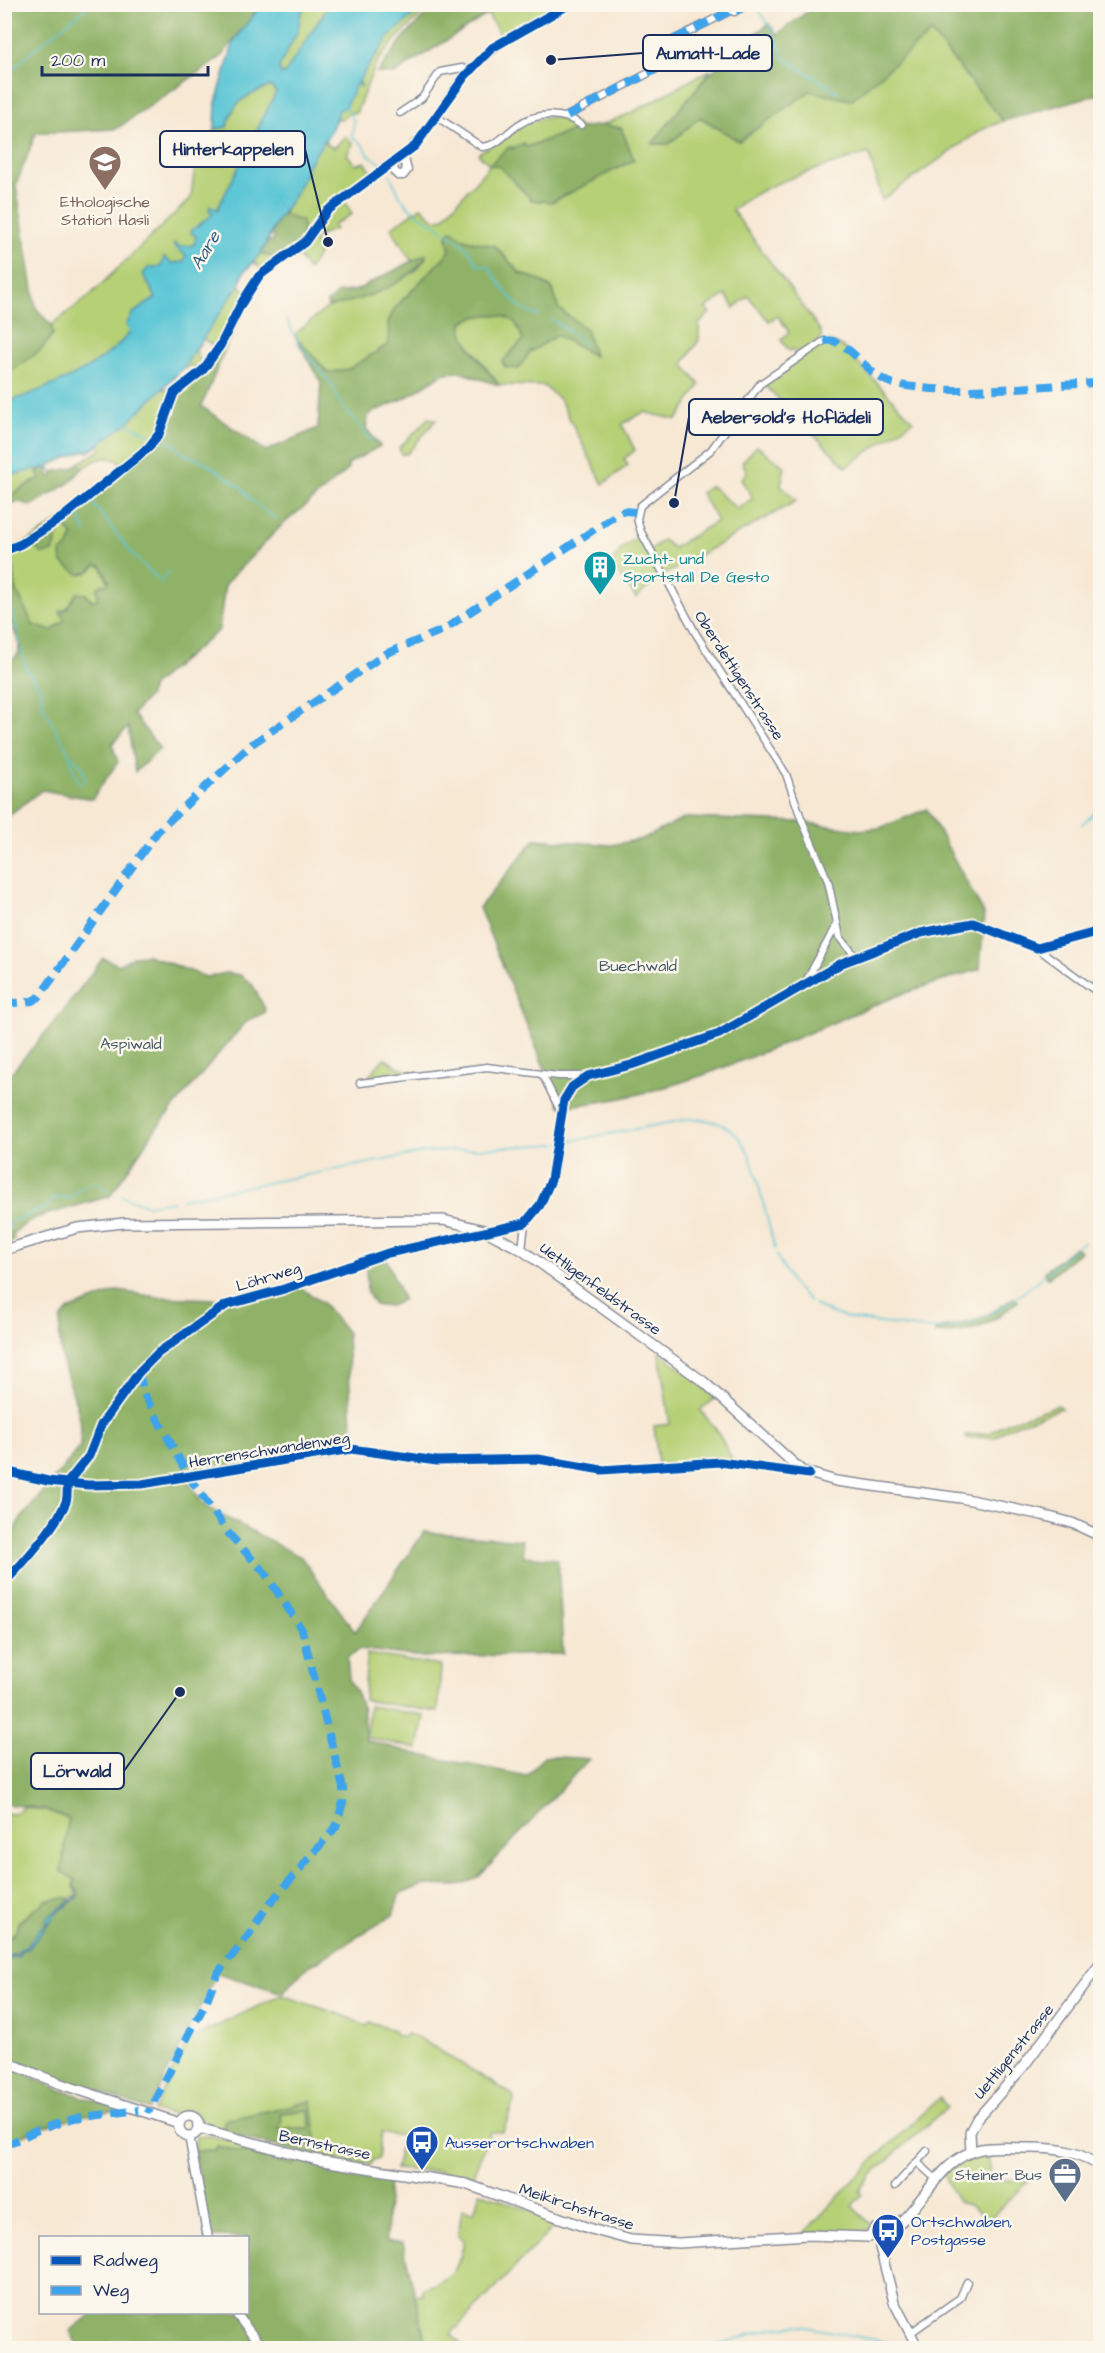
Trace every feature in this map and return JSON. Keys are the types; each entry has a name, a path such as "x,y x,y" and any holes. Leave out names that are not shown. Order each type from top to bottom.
{"main road":[{"name":"Uettligenfeldstrasse","path":"4,1250 77,1228 124,1223 424,1219 453,1222 486,1231 522,1250 704,1382 788,1460 809,1474 836,1481 961,1498 1072,1523 1101,1536"},
{"name":"Uettligenstrasse","path":"972,2152 970,2134 973,2125 1023,2067 1101,1964"},
{"path":"4,2061 58,2083 178,2123"},
{"path":"191,2115 198,2122 199,2128 189,2136 180,2132 178,2123 185,2116 191,2115"},
{"name":"Bernstrasse","path":"199,2128 317,2160 446,2180"},
{"path":"886,2233 911,2213 937,2180 955,2162 972,2152 997,2147 1056,2149 1083,2156 1101,2167"},
{"name":"Meikirchstrasse","path":"446,2180 487,2191 591,2229 637,2241 679,2243 808,2235 869,2237"},
{"path":"880,2247 873,2245 869,2237 875,2229 886,2233"},
{"path":"880,2247 887,2241 886,2233"},
{"path":"880,2247 889,2287 918,2349"}],"street":[{"path":"403,156 437,117 469,71 505,39 570,4"},
{"path":"437,117 472,143 485,147 495,143 530,119 567,116 664,65 673,40 732,10 734,12 745,6"},
{"path":"400,112 422,98 440,72 462,68 469,71"},
{"path":"567,116 581,125"},
{"name":"Oberdettigenstrasse","path":"824,341 760,384 711,450 644,503 637,512 641,532 687,618 786,774 801,818 828,881 836,925 844,944 856,957"},
{"path":"360,1083 487,1067 543,1076 588,1076 631,1065 719,1034 805,983 856,957 914,935 967,923 982,926 1037,948 1101,994"},
{"path":"805,983 836,925"},
{"path":"1037,948 1101,931"},
{"path":"543,1076 560,1111"},
{"path":"522,1250 525,1223 545,1197 559,1143 560,1111 568,1092 588,1076"},
{"name":"Löhrweg","path":"67,1483 89,1456 101,1425 144,1366 158,1353 226,1305 284,1289 388,1253 525,1223"},
{"name":"Herrenschwandenweg","path":"4,1471 67,1483 116,1485 153,1483 351,1449 437,1461 538,1459 602,1470 720,1462 809,1474"},
{"path":"780,1471 788,1460"},
{"path":"189,2136 208,2236"},
{"path":"895,2186 927,2151"},
{"path":"917,2162 937,2180"},
{"path":"910,2333 960,2298 967,2282"},
{"path":"236,2314 262,2349"}],"green space":[{"path":"818,4 1100,5 1100,102 1098,94 1003,121 931,33 851,100 810,91 739,141 700,117 669,144 652,144 705,79 750,37 769,24 777,34"},
{"path":"5,5 261,5 220,58 116,129 36,133 16,185 36,308 51,325 53,334 41,350 5,376"},
{"path":"261,5 425,5 426,10 395,40 376,64 356,113 349,113 341,120 337,118 325,137 326,144 334,148 345,136 353,144 347,154 355,165 365,162 373,174 315,219 307,236 296,246 303,236 303,230 284,215 287,204 262,253 277,259 263,271 254,262 244,272 239,285 246,291 221,342 217,348 203,339 196,350 200,362 207,354 211,357 198,373 174,391 158,434 125,465 114,459 104,458 82,469 79,463 102,449 100,445 88,452 86,450 49,465 51,470 42,468 37,472 40,478 5,499 4,376 41,350 53,334 51,325 88,297 191,198 195,165 215,129 216,103 234,41","holes":["191,365 196,369 168,390 163,389 181,370"]},
{"path":"436,5 502,5 394,74 377,73 404,37"},
{"path":"502,5 565,5 502,38 487,13"},
{"path":"931,33 1003,121 981,130 882,200 869,153 780,182 747,199 732,210 815,323 821,332 821,339 797,355 793,349 789,351 781,340 789,332 778,316 769,321 748,296 734,308 726,295 705,308 710,313 699,324 699,340 683,364 700,385 677,420 644,412 622,424 635,450 624,459 628,465 603,484 560,400 544,386 499,385 465,339 461,325 466,321 479,316 503,316 515,322 523,340 507,356 518,369 530,352 557,335 593,355 558,308 553,289 539,280 520,273 495,246 466,240 452,230 447,236 450,251 396,307 388,322 390,344 349,369 328,373 294,335 328,307 374,294 419,268 426,255 412,262 391,228 421,207 435,220 443,218 490,165 478,154 524,125 547,117 559,117 580,128 526,148 509,147 491,164 500,167 532,200 552,202 634,160 621,128 602,125 631,113 702,74 711,70 652,144 669,144 700,117 739,141 810,91 851,100"},
{"path":"602,125 621,128 634,160 552,202 532,200 500,167 490,164 509,147 512,149 524,143 526,147 580,128"},
{"path":"344,200 352,214 333,225 335,229 317,237 315,230 324,216"},
{"path":"283,214 302,221 303,228 297,244 277,259 261,253 268,241 272,242 275,237 271,235 278,219"},
{"path":"451,230 466,240 495,246 520,273 539,280 553,290 558,308 586,329 594,356 557,335 530,352 518,369 505,367 502,362 523,340 514,322 503,316 488,315 462,323 469,346 499,385 459,372 444,373 405,398 369,414 366,428 380,446 348,464 348,470 281,526 225,584 219,630 152,686 149,696 133,714 160,749 135,772 128,727 112,744 118,762 92,799 42,790 5,818 5,668 19,653 19,643 8,615 11,605 5,570 13,567 17,592 33,625 51,631 65,620 60,611 66,609 77,593 86,594 92,601 98,598 97,588 103,584 107,585 109,581 101,566 96,565 80,575 62,563 61,552 68,547 73,536 66,527 60,530 53,552 43,554 27,542 68,515 155,443 176,394 205,370 225,342 242,305 260,278 228,341 201,406 266,451 318,428 321,382 294,335 328,373 349,369 389,344 388,322 396,307 450,251 447,236"},
{"path":"312,237 318,254 308,270 295,251"},
{"path":"424,255 426,258 417,268 395,284 369,296 328,307 327,303 338,293 357,290"},
{"path":"831,342 843,347 913,421 846,467 764,384 822,343"},
{"path":"429,418 436,420 407,454 401,454 399,448"},
{"path":"757,446 785,467 781,485 796,501 662,576 636,598 611,563 623,547 642,534 650,550 663,540 673,548 717,521 701,493 711,486 737,509 753,498 741,479 747,472 742,462"},
{"path":"79,463 82,469 69,483 31,506 21,502 5,504 4,499 40,478 37,472 45,467 50,477 53,475 52,472 72,468"},
{"path":"65,526 73,536 68,547 91,570 96,565 101,566 109,584 97,590 99,596 94,601 90,600 86,594 75,600 64,610 65,620 51,631 33,625 17,592 13,567 5,570 5,553 27,542 29,545 55,542 60,530"},
{"name":"Buechwald","path":"927,809 984,914 980,969 897,996 774,1048 689,1080 603,1102 560,1106 479,908 535,839 611,845 642,839 685,818 800,822 859,830 880,828"},
{"name":"Aspiwald","path":"147,955 206,977 226,973 240,975 252,984 265,1009 264,1013 248,1020 231,1039 154,1131 110,1196 35,1218 13,1233 14,1240 5,1248 5,1080 58,1018 103,958 119,965 134,956"},
{"path":"384,1058 400,1068 421,1074 367,1079"},
{"path":"1075,1247 1081,1251 1048,1278 1044,1272"},
{"path":"385,1256 403,1299 393,1305 383,1306 375,1305 367,1292 366,1262"},
{"path":"297,1285 324,1304 347,1333 353,1446 183,1475 206,1507 301,1557 355,1632 424,1532 522,1540 524,1556 558,1559 563,1654 421,1657 360,1649 347,1657 349,1679 362,1705 366,1740 420,1755 527,1776 544,1756 589,1759 478,1878 456,1886 426,1885 400,1893 393,1915 306,1968 283,1993 217,1973 149,2110 5,2058 4,1961 20,1954 21,1950 28,1949 54,1916 78,1897 78,1890 74,1887 75,1880 61,1871 69,1819 42,1808 39,1810 4,1804 5,1547 19,1521 80,1447 80,1419 60,1346 61,1319 69,1310 118,1291 157,1297 217,1299 227,1302"},
{"path":"1013,1298 1018,1301 998,1317 980,1327 961,1332 935,1333 936,1329 985,1316"},
{"path":"659,1352 718,1396 700,1410 718,1432 733,1461 658,1465 654,1426 670,1424"},
{"path":"1058,1405 1062,1408 1008,1428 995,1437 966,1438 965,1435 990,1433 1009,1422"},
{"path":"367,1654 441,1666 438,1712 364,1700"},
{"path":"369,1706 424,1715 418,1749 366,1737"},
{"path":"25,1807 42,1811 43,1809 69,1819 61,1871 75,1880 73,1885 78,1896 39,1906 18,1922 17,1930 10,1936 5,1934 5,1813 13,1814"},
{"path":"66,1898 71,1900 47,1918 46,1925 27,1947 5,1958 4,1934 11,1936 17,1930 18,1923 46,1900"},
{"path":"281,1995 345,2016 366,2026 370,2023 394,2030 396,2035 403,2037 407,2034 419,2038 513,2095 514,2101 503,2132 490,2132 471,2181 438,2171 395,2169 403,2136 381,2133 378,2158 373,2160 371,2165 318,2157 312,2101 221,2132 206,2126 195,2112 186,2111 175,2115 154,2111 188,2040"},
{"path":"5,2064 58,2089 124,2110 63,2121 5,2144"},
{"path":"940,2098 947,2107 873,2173 859,2190 862,2194 852,2206 873,2227 862,2232 804,2233 875,2158"},
{"path":"312,2101 318,2157 221,2132 225,2120","holes":["309,2110 310,2128 279,2129 282,2119 280,2113"]},
{"path":"309,2110 310,2128 279,2129 279,2113"},
{"path":"206,2135 296,2157 294,2165 217,2146 215,2150 194,2151 196,2137"},
{"path":"217,2146 293,2165 296,2157 369,2175 389,2174 386,2240 403,2243 427,2348 79,2348 70,2331 92,2314 249,2314 249,2236 211,2236 194,2151 215,2150"},
{"path":"987,2148 992,2180 1029,2180 988,2220 969,2205 958,2202 942,2173 950,2166"},
{"path":"480,2192 559,2221 451,2334 465,2348 427,2348 414,2296 423,2295 422,2289 441,2281 456,2267 464,2240 458,2236 462,2209 474,2212"}],"water":[{"name":"Aare","path":"261,5 307,5 301,13 298,31 279,67 281,75 285,73 329,5 425,5 389,37 359,80 362,88 357,83 345,107 338,111 331,131 306,168 307,171 293,198 278,219 261,253 244,272 239,285 184,367 128,423 88,452 86,450 49,465 51,470 48,471 45,467 5,477 5,403 73,376 117,346 130,332 126,325 133,313 156,298 143,274 149,267 161,267 164,257 172,263 183,262 186,256 173,245 175,243 179,247 194,245 196,236 191,233 192,230 213,214 209,210 210,206 217,210 276,92 270,86 242,100 233,110 227,127 215,129 216,103 234,41"},
{"path":"78,1896 54,1916 28,1949 21,1950 18,1957 13,1955 5,1961 10,1954 18,1954 20,1949 27,1947 39,1929 46,1925 47,1918"}],"waterway":[{"path":"4,77 32,51 91,4"},
{"path":"754,4 773,31 784,58 838,92"},
{"path":"345,105 354,121 352,137 362,144 369,155 382,164"},
{"path":"390,175 405,203 413,211 465,246 477,265 488,266 515,303 539,316"},
{"path":"287,320 301,345 331,384 342,406 372,442"},
{"path":"551,320 574,334 585,346"},
{"path":"127,424 154,436"},
{"path":"161,438 172,442 182,453 204,462 230,479 243,489 251,500 277,520"},
{"path":"88,497 133,555 158,579"},
{"path":"86,534 79,515 74,510 88,497"},
{"path":"160,582 169,572"},
{"path":"4,577 26,669 40,688 44,708 70,755 72,767 80,784"},
{"path":"71,756 82,766 86,783"},
{"path":"1082,824 1100,808"},
{"path":"560,1143 689,1119 720,1124 731,1130 746,1149 756,1175 775,1249"},
{"path":"182,1199 426,1152 556,1144"},
{"path":"4,1237 13,1221 47,1207 53,1198 71,1198 82,1187 95,1182 107,1191"},
{"path":"121,1196 147,1205 173,1201"},
{"path":"814,1304 832,1313 860,1320 928,1329 961,1326 981,1319 1017,1297 1083,1242"},
{"path":"776,1255 793,1285 810,1301"},
{"path":"706,2348 772,2328 797,2325 912,2347"}],"marked path":[{"path":"567,116 664,65 673,40 732,10 734,12 745,6"},
{"path":"824,341 833,341 842,345 885,381 921,388 972,390 1100,383"},
{"path":"4,1004 32,1001 39,997 158,831 252,744 387,653 443,630 619,513 637,512"},
{"path":"139,1372 144,1394 189,1477 229,1534 265,1573 302,1630 343,1788 343,1802 336,1827 266,1908 248,1936 217,1974 207,2000 148,2113"},
{"path":"4,2146 38,2130 74,2118 139,2110"}],"cycle path":[{"path":"4,551 21,544 63,517 148,448 159,434 174,393 203,370 220,346 241,304 259,276 305,242 327,211 415,146 465,76 492,48 570,4"},
{"path":"67,1483 89,1456 101,1425 139,1372 158,1353 226,1305 284,1289 388,1253 525,1223 540,1205 551,1180 564,1100 572,1087 588,1076 631,1065 719,1034 842,963 921,933 973,923 1037,948 1100,931"},
{"path":"4,1471 48,1481 88,1485 142,1484 351,1449 437,1461 538,1459 602,1470 720,1462 809,1474"},
{"path":"4,1583 55,1522 66,1502 67,1483"}],"place":[{"name":"Aumatt-Lade","path":"551,60"},
{"name":"Ethologische Station Hasli","path":"105,191"},
{"name":"Hinterkappelen","path":"328,242"},
{"name":"Aebersold's Hoflädeli","path":"674,503"},
{"name":"Zucht- und Sportstall De Gesto","path":"600,596"},
{"name":"Lörwald","path":"180,1692"},
{"name":"Ausserortschwaben","path":"422,2171"},
{"name":"Steiner Bus","path":"1065,2203"},
{"name":"Ortschwaben, Postgasse","path":"888,2259"}]}
